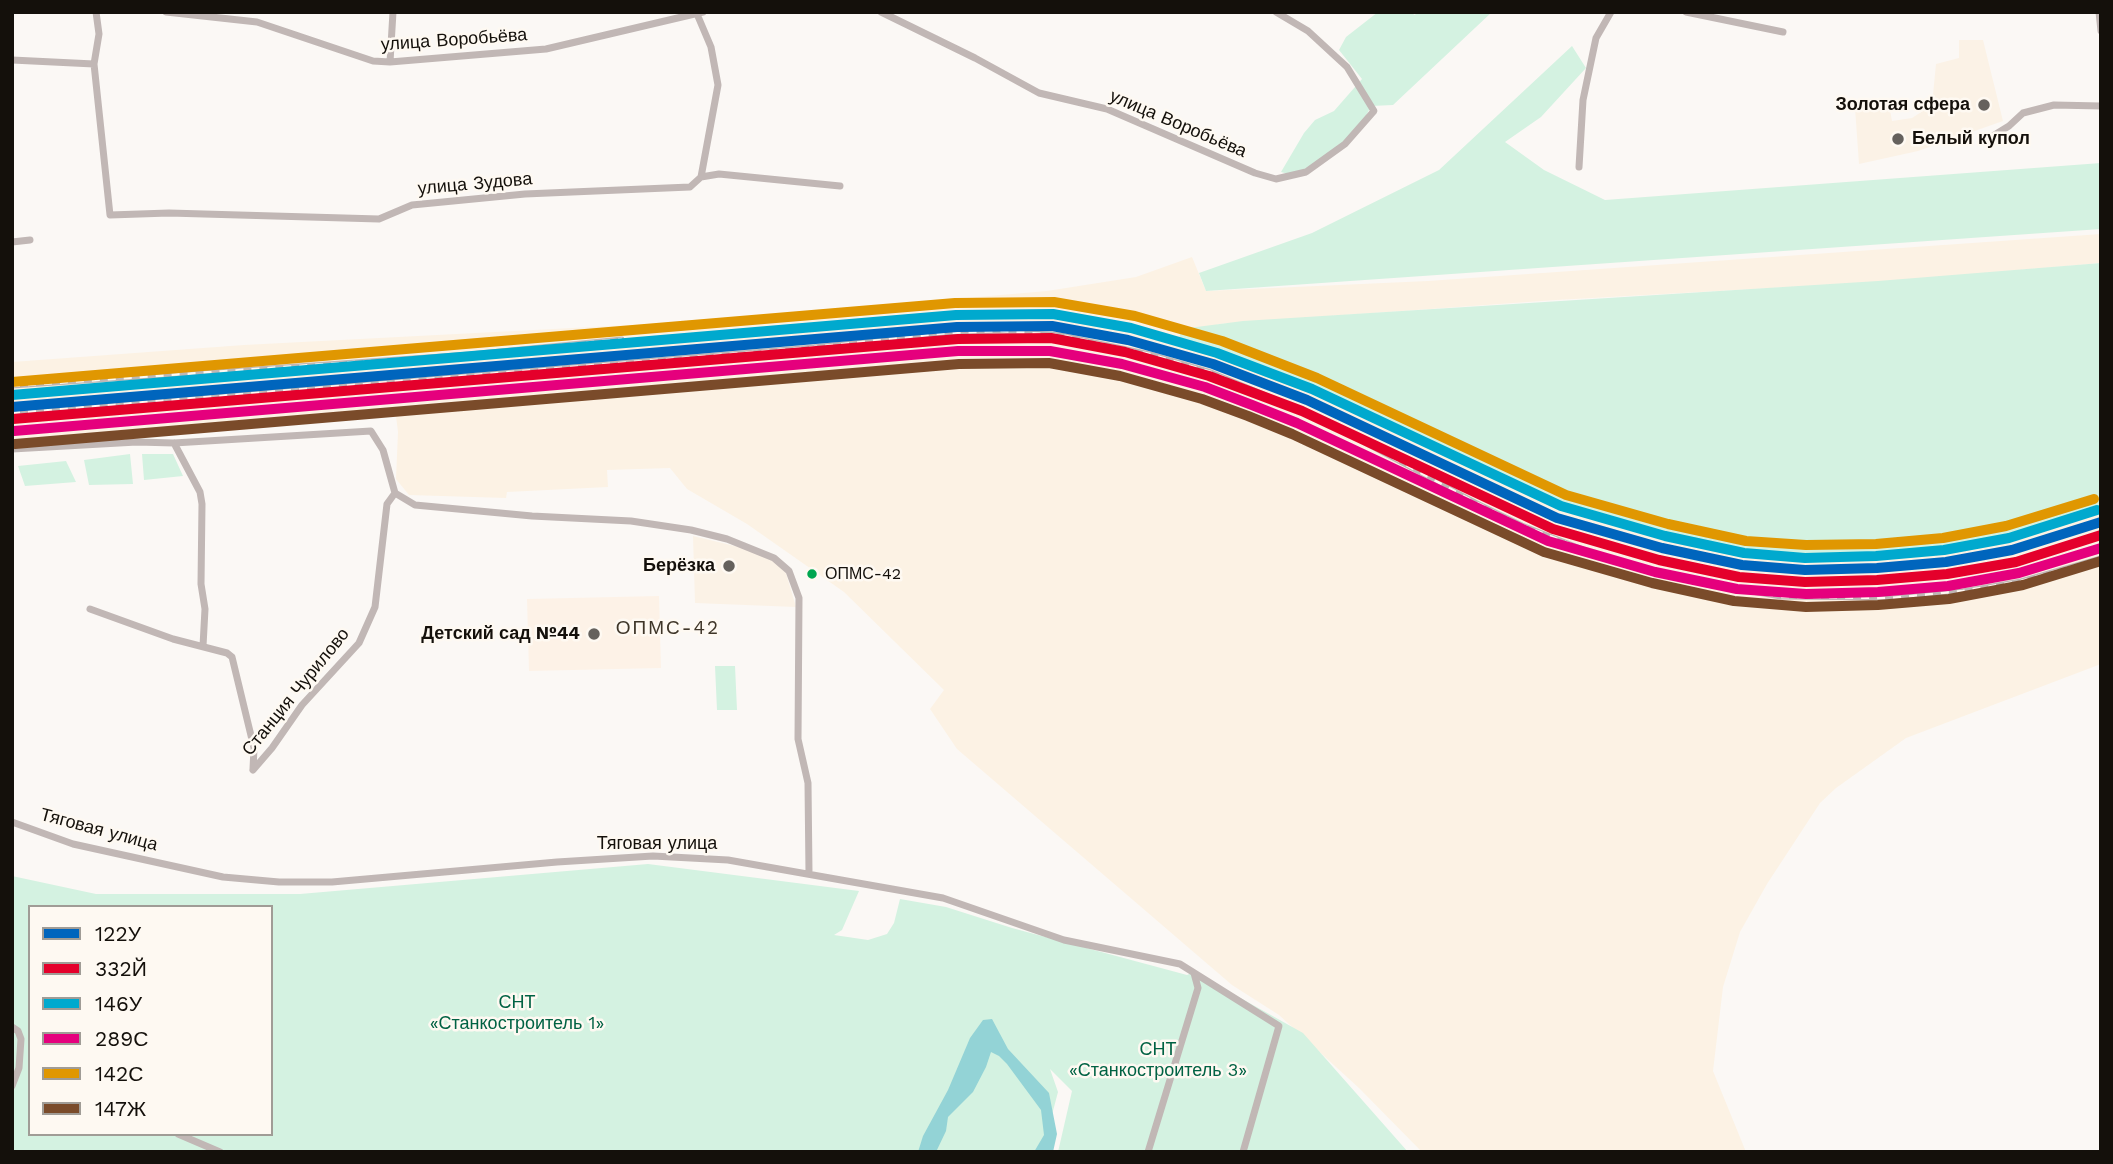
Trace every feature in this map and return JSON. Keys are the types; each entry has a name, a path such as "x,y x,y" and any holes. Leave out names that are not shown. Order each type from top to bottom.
{"street":[{"path":"12,60 94,64 99,34 96,12"},
{"name":"улица Воробьёва","path":"166,12 257,22 373,61 390,62 546,49 700,13"},
{"path":"390,62 393,12"},
{"name":"улица Воробьёва","path":"881,12 1039,93 1107,109 1255,173 1276,179 1306,172 1345,144 1374,111 1348,67 1308,30 1276,12"},
{"path":"1579,167 1583,100 1596,38 1611,12"},
{"path":"1686,12 1783,32"},
{"path":"2099,12 2101,31"},
{"path":"700,13 711,47 718,85 701,177"},
{"name":"улица Зудова","path":"94,64 110,215 169,213 379,219 412,205 525,194 690,187 701,177 719,174 840,186"},
{"path":"1983,142 2009,126 2023,113 2054,105 2101,106"},
{"path":"12,242 30,240"},
{"path":"12,449 137,442 174,443 371,431 383,450 395,493 415,505 631,522 691,530 748,546 782,562 795,582 799,598 798,739 808,783 809,873"},
{"path":"174,443 200,492 202,504 201,584 205,609 203,646"},
{"name":"Станция Чурилово","path":"90,609 143,629 227,653 232,657 254,748 253,770 302,705 359,643 374,607 387,503 395,493"},
{"name":"Тяговая улица","path":"12,822 73,844 223,877 279,882 332,882 653,856 727,860 943,898 1064,940 1180,964 1279,1026 1243,1152"},
{"path":"1148,1152 1198,988 1194,972"},
{"path":"12,1027 18,1031 20,1039 19,1068 12,1086"},
{"path":"19,1068 28,1072"},
{"path":"183,1136 220,1152"}],"shaded area":[{"path":"1959,40 1983,40 2003,121 1918,151 1859,164 1855,108 1889,104 1892,121 1912,118 1932,105 1936,64 1959,58"},
{"path":"2101,234 2101,263 1880,282 1556,300 1219,324 1179,340 1251,364 1318,392 1556,506 1774,557 1943,547 2085,517 2101,509 2101,664 1906,738 1836,788 1820,803 1767,884 1740,932 1723,987 1713,1071 1746,1152 1422,1152 1359,1088 1279,1015 1232,985 957,749 930,709 944,690 844,592 747,524 687,489 670,468 607,470 608,487 507,492 506,498 409,495 396,479 396,416 12,445 12,362 244,345 688,322 1047,291 1136,277 1192,257 1206,291 1428,281"},
{"path":"693,536 739,547 773,560 786,573 796,607 695,603"},
{"name":"Детский сад №44","path":"659,596 661,668 529,671 527,599"}],"green space":[{"path":"1378,12 1409,12 1415,15 1417,12 1492,12 1393,105 1371,106 1358,132 1325,159 1292,175 1281,172 1315,120 1334,111 1362,79 1339,50 1346,37"},
{"path":"1572,46 1586,68 1541,117 1505,142 1544,170 1605,200 2101,163 2101,229 1206,291 1199,273 1312,233 1439,170"},
{"path":"2101,263 2101,509 2085,517 1943,547 1774,557 1677,540 1556,506 1318,392 1251,364 1179,340 1181,329 1243,321 1878,281"},
{"path":"130,454 133,484 89,485 84,460"},
{"path":"142,454 173,454 183,476 144,480"},
{"path":"66,461 76,482 25,486 18,466"},
{"path":"715,666 735,666 737,710 717,710"},
{"path":"648,864 859,891 842,930 834,935 868,940 887,934 894,923 900,899 946,907 1012,928 1187,975 1194,972 1303,1033 1408,1152 1058,1152 1072,1091 1050,1069 1058,1092 1044,1145 1039,1152 12,1152 12,876 96,894 300,894"}],"water":[{"path":"992,1019 1008,1049 1049,1093 1057,1134 1053,1152 1034,1152 1044,1135 1041,1110 1007,1064 991,1052 973,1092 948,1117 946,1131 936,1152 918,1152 970,1038 983,1020"}],"railway":[{"path":"12,413 814,347 947,333 1000,331 1061,335 1150,354 1211,372 1307,412 1522,525 1606,558 1652,572 1781,597 1890,598 1963,591 2021,581 2101,558"},
{"path":"12,386 470,354 622,339"}],"transit line":[{"name":"142С","path":"12,382 955,303 1054,302 1135,316 1222,341 1317,378 1566,495 1668,524 1746,541 1806,545 1876,544 1943,538 2006,526 2094,499"},
{"name":"146У","path":"12,395 956,315 1053,314 1131,328 1217,353 1312,389 1561,506 1665,536 1744,553 1805,558 1944,550 2009,538 2097,510"},
{"name":"122У","path":"12,407 957,327 1052,326 1128,340 1213,364 1307,400 1557,518 1662,548 1742,565 1805,570 1946,562 2012,550 2101,522"},
{"name":"332Й","path":"13,419 958,339 1051,338 1125,352 1209,376 1302,411 1553,529 1659,560 1739,577 1805,582 1947,574 2016,562 2101,535"},
{"name":"289С","path":"14,431 958,351 1050,351 1122,364 1205,387 1297,423 1548,541 1655,572 1737,589 1806,594 1948,586 2019,573 2101,548"},
{"name":"147Ж","path":"15,444 959,364 1049,363 1120,376 1202,399 1292,434 1544,552 1652,583 1734,601 1806,607 1949,599 2023,585 2101,561"}],"place":[{"name":"Золотая сфера","path":"1984,105"},
{"name":"Белый купол","path":"1898,139"},
{"name":"Берёзка","path":"729,566"},
{"name":"ОПМС-42","path":"812,574"},
{"name":"Детский сад №44","path":"594,634"}],"district":[{"name":"ОПМС-42","path":"668,628"}],"park label":[{"name":"СНТ «Станкостроитель 1»","path":"517,1013"},
{"name":"СНТ «Станкостроитель 3»","path":"1158,1060"}]}
